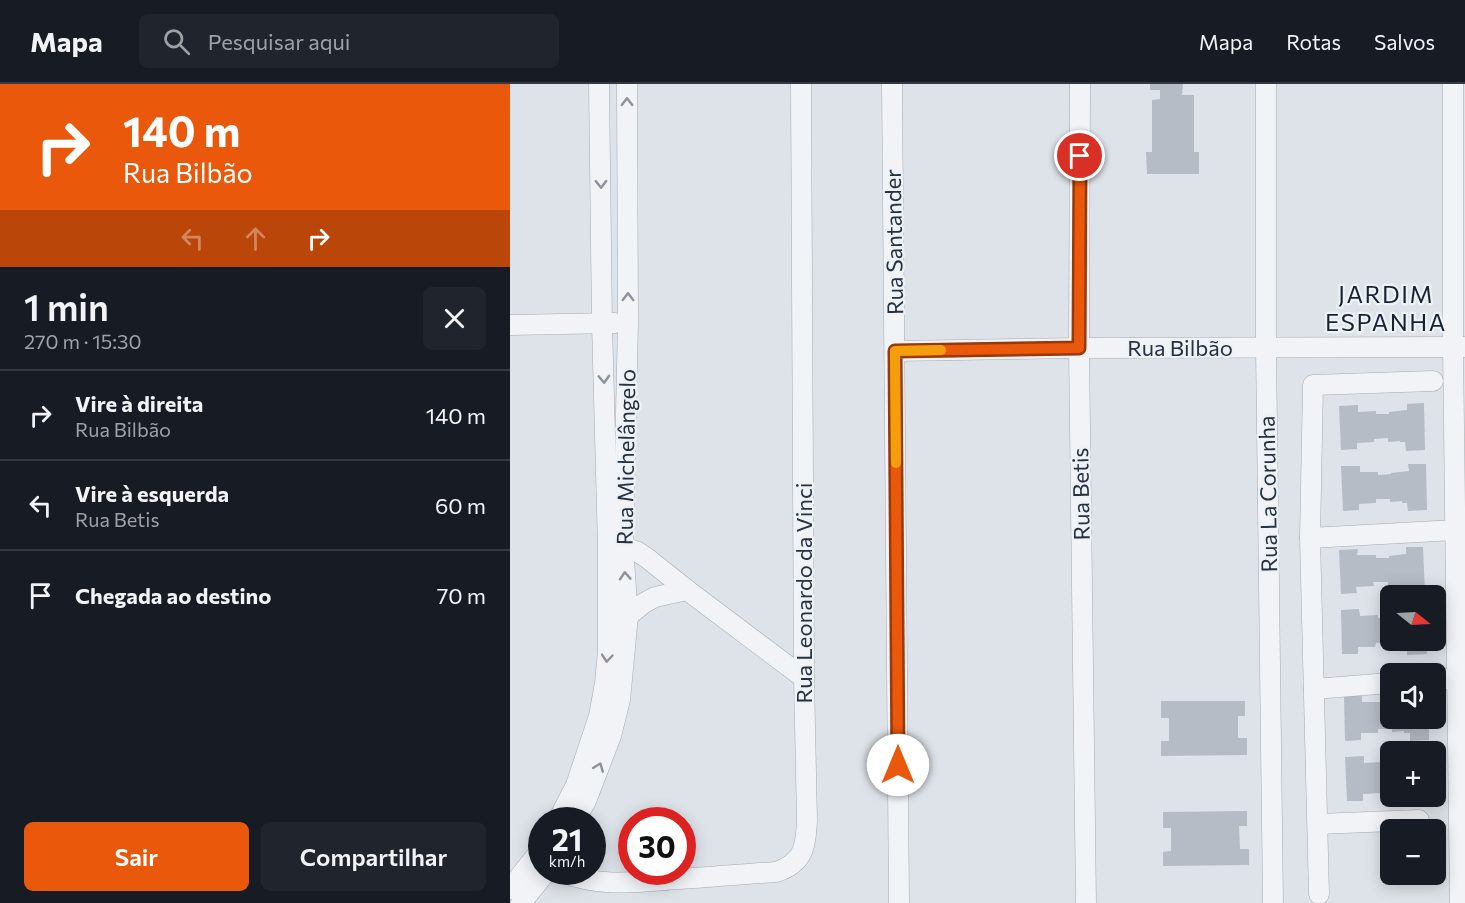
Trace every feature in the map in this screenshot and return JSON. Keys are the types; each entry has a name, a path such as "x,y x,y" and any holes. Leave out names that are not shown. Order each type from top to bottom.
{"street":[{"path":"565,807 576,785 599,716 605,683 616,547 602,323 599,84"},
{"name":"Rua Michelângelo","path":"583,807 611,736 620,700 628,616 616,547 628,323 627,84"},
{"name":"Rua Leonardo da Vinci","path":"606,883 776,872 793,865 801,855 806,842 801,84"},
{"name":"Rua Santander","path":"892,84 899,903"},
{"name":"Rua Betis","path":"1080,84 1079,348 1086,903"},
{"name":"Rua La Corunha","path":"1266,84 1266,348 1273,903"},
{"path":"1453,84 1459,347 1455,530 1460,903"},
{"path":"510,325 628,323"},
{"name":"Rua Bilbão","path":"895,351 1459,347"},
{"path":"1319,894 1310,538 1313,385 1433,381"},
{"path":"1310,538 1455,530"},
{"path":"616,547 638,552 647,558 804,678"},
{"path":"628,616 655,597 687,590"},
{"path":"1446,679 1457,678"},
{"path":"1314,689 1380,684"},
{"path":"1318,824 1380,822"},
{"path":"510,889 528,872"},
{"path":"521,903 529,885"}],"building":[{"path":"1150,84 1183,84 1182,95 1194,95 1194,152 1199,152 1199,174 1147,174 1146,152 1152,152 1152,100 1160,99 1160,90 1150,90"},
{"path":"1424,403 1425,450 1406,451 1405,442 1388,442 1388,438 1357,443 1357,449 1341,450 1339,406 1358,405 1358,412 1376,411 1376,414 1389,414 1389,412 1407,410 1407,404"},
{"path":"1408,464 1426,464 1427,510 1408,511 1407,503 1402,503 1402,501 1390,502 1390,499 1376,499 1376,503 1359,504 1359,510 1343,511 1341,466 1360,466 1360,472 1378,472 1378,475 1409,471"},
{"path":"1406,547 1423,547 1425,585 1388,585 1388,582 1373,582 1374,586 1356,587 1357,593 1341,594 1339,550 1358,549 1357,555 1376,555 1376,558 1406,554"},
{"path":"1359,609 1360,616 1378,615 1380,643 1376,643 1375,647 1358,647 1358,654 1342,654 1341,610"},
{"path":"1407,651 1427,651 1427,654 1407,655"},
{"path":"1344,696 1362,696 1362,702 1380,702 1378,733 1361,733 1361,740 1345,741"},
{"path":"1161,701 1245,701 1245,716 1238,716 1238,738 1247,738 1247,755 1161,756 1161,741 1169,741 1169,718 1161,718"},
{"path":"1392,729 1429,729 1429,740 1410,741 1410,733 1392,732"},
{"path":"1364,756 1364,763 1380,762 1380,793 1363,794 1363,801 1347,801 1345,757"},
{"path":"1247,811 1247,826 1239,826 1240,849 1249,849 1249,865 1163,866 1163,852 1171,851 1171,828 1163,828 1163,812"}],"slow traffic":[{"path":"896,463 895,351 941,350"}],"district":[{"name":"JARDIM ESPANHA","path":"1386,309"}],"route":[{"path":"898,765 895,351 1079,348 1080,156"}]}
